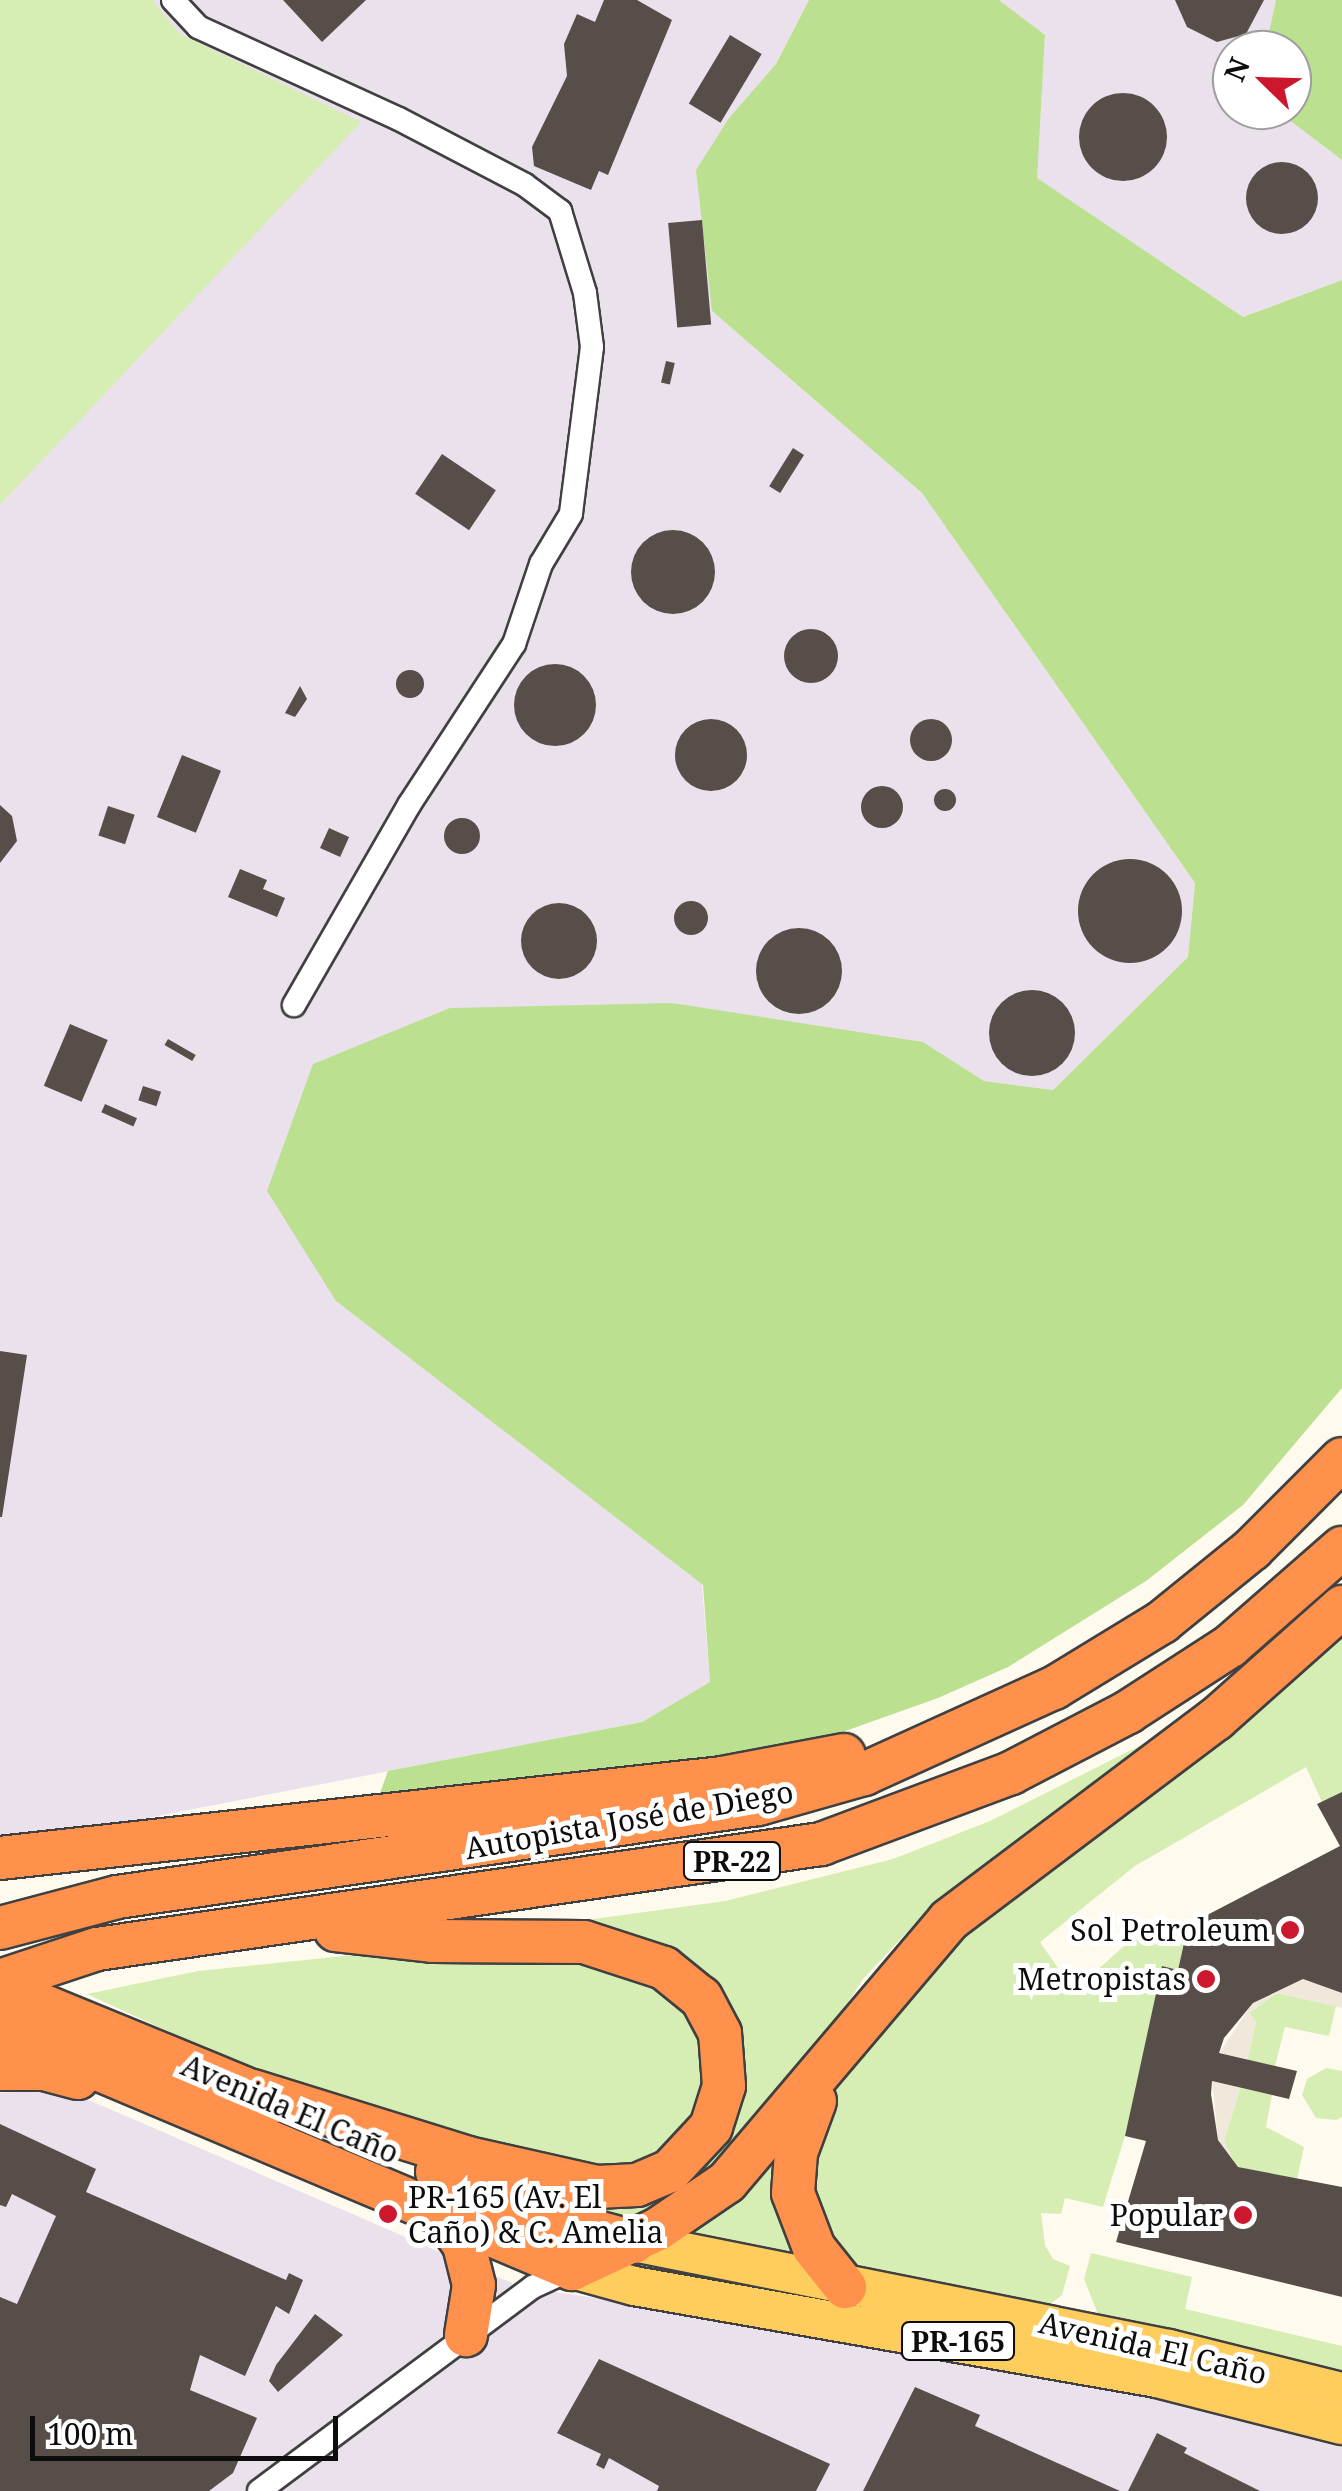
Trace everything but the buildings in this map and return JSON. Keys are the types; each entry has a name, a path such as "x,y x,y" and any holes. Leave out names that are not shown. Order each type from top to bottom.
{"highway":[{"name":"Autopista José de Diego","path":"0,1928 117,1897 758,1804 864,1774 1054,1688 1162,1622 1252,1549 1342,1459"},
{"name":"Autopista José de Diego","path":"0,1985 45,1964 97,1949 760,1857 874,1826 1011,1774 1128,1712 1230,1646 1342,1548"},
{"path":"572,2268 634,2242 727,2182 950,1920 1216,1719 1342,1606"},
{"path":"0,1858 722,1778 933,1741"},
{"path":"253,2091 468,2158 597,2187 637,2185 685,2160 711,2128 724,2086 720,2032 701,1998 664,1968 629,1952 584,1942 432,1941 280,1924"},
{"name":"Avenida El Caño","path":"0,1985 545,2218 634,2242"},
{"name":"Avenida El Caño","path":"0,2028 572,2268"},
{"path":"837,2056 800,2135 793,2192 814,2248 846,2286"},
{"path":"0,2069 69,2074 210,2132 317,2163"},
{"path":"444,2217 464,2245 474,2284 466,2334"}],"main road":[{"name":"Avenida El Caño","path":"634,2242 1168,2349 1342,2392"},
{"name":"Avenida El Caño","path":"572,2268 634,2286 1157,2378 1342,2425"}],"street":[{"path":"173,0 198,27 399,119 525,185 560,211 585,294 592,347 572,514 541,564 514,644 401,818 294,1006"},
{"path":"258,2491 466,2334 533,2287 572,2268"}],"shaded area":[{"path":"0,0 809,0 776,64 729,118 712,311 922,493 1195,883 1188,957 1053,1090 984,1081 923,1042 336,1301 702,1584 710,1682 642,1722 8,1845 0,1845"},
{"path":"999,0 1276,0 1269,30 1212,30 1212,130 1302,130 1342,160 1342,280 1243,317 1036,178 1045,36"},
{"path":"1303,1979 1342,1993 1342,2008 1277,1993 1249,2013 1256,2022 1247,2059 1219,2053 1253,2003"},
{"path":"1212,2081 1240,2088 1224,2141 1233,2160 1218,2140"},
{"path":"61,2088 521,2287 885,2340 1151,2395 1342,2448 1342,2491 0,2491 0,2093"}],"green space":[{"path":"0,0 152,0 180,34 361,122 0,505"},
{"path":"809,0 999,0 1045,35 1037,178 1243,317 1342,280 1342,1388 1243,1505 1146,1581 1008,1667 938,1698 775,1756 380,1793 388,1771 642,1722 710,1682 703,1585 336,1301 267,1191 313,1064 450,1008 672,1003 923,1042 984,1081 1053,1090 1188,957 1195,883 922,493 712,311 696,170 729,118 776,64"},
{"path":"1276,0 1342,0 1342,160 1302,130 1312,130 1312,30 1269,30"},
{"path":"1342,1635 1342,1792 1322,1802 1306,1767 1135,1866 1040,1942 1074,1991 1154,1919 1163,1935 1175,1927 1186,1931 1178,1970 1162,1967 1125,2136 1103,2207 1065,2198 1061,2214 1041,2213 1045,2245 1053,2259 1070,2266 1062,2295 1049,2305 888,2278 865,2272 834,2250 808,2216 824,2095 963,1927"},
{"path":"1177,1727 940,1897 863,1979 820,2047 740,2148 641,2220 598,2218 505,2177 563,2193 704,2152 715,2003 557,1924 725,1901 893,1859 990,1821"},
{"path":"421,1948 568,1949 662,1978 709,2046 701,2108 669,2153 602,2179 250,2069 87,1994 198,1971"},
{"path":"1277,1993 1336,2006 1329,2036 1285,2027 1275,2066 1247,2060 1256,2022 1249,2013"},
{"path":"1326,2068 1342,2071 1342,2117 1336,2120 1316,2118 1302,2095 1307,2079"},
{"path":"1240,2088 1272,2095 1266,2127 1304,2147 1297,2179 1238,2167 1233,2160 1224,2141"},
{"path":"774,2158 816,2270 671,2237"},
{"path":"1091,2253 1192,2277 1185,2309 1342,2346 1342,2370 1098,2314 1084,2279"}],"place":[{"name":"Sol Petroleum","path":"1290,1930"},
{"name":"Metropistas","path":"1206,1979"},
{"name":"PR-165 (Av. El Caño) & C. Amelia","path":"388,2214"},
{"name":"Popular","path":"1243,2215"}]}
